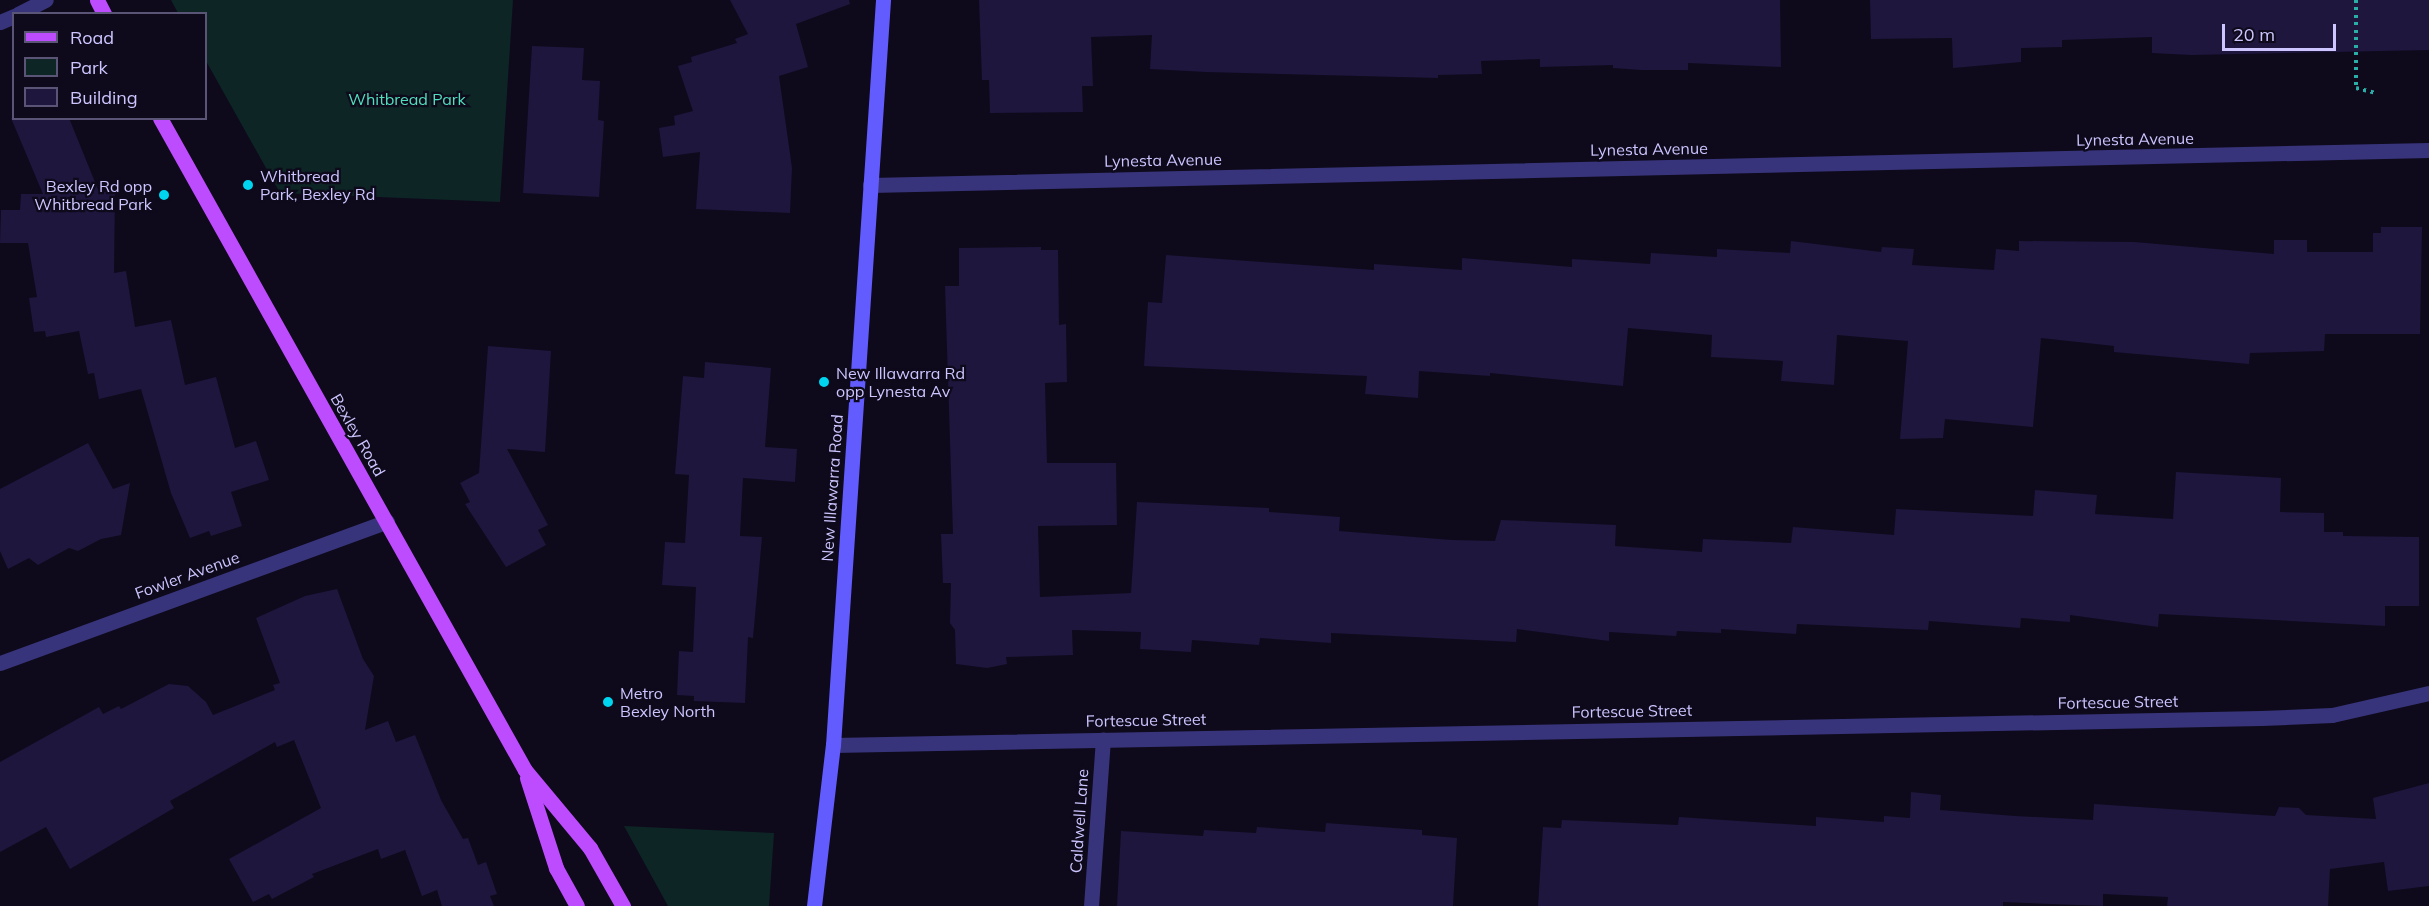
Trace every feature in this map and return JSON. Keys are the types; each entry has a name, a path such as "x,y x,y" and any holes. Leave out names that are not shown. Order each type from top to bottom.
{"main road":[{"name":"New Illawarra Road","path":"814,906 833,745 883,0"},
{"name":"Bexley Road","path":"161,120 525,770 590,848 623,906"},
{"name":"Bexley Road","path":"525,770 556,868 577,906"}],"street":[{"path":"22,12 46,0"},
{"name":"Lynesta Avenue","path":"870,185 2429,150"},
{"name":"Fowler Avenue","path":"0,663 387,521"},
{"name":"Fortescue Street","path":"833,745 2261,718 2332,715 2429,693"},
{"name":"Caldwell Lane","path":"1091,906 1103,739"}],"path":[{"path":"2356,0 2356,88 2376,93"}],"green space":[{"name":"Whitbread Park","path":"171,0 513,0 500,202 280,193 207,63 207,12 177,12"},
{"path":"624,826 774,833 769,906 668,906"}],"building":[{"path":"730,0 849,0 850,4 796,24 808,67 779,76 792,168 790,213 696,209 700,152 663,157 659,128 675,125 674,116 693,111 678,66 692,62 691,57 737,43 735,39 748,34"},
{"path":"979,0 1780,0 1781,67 1688,63 1688,70 1641,70 1613,68 1613,65 1540,67 1540,59 1481,61 1482,74 1438,75 1438,78 1206,72 1150,69 1152,35 1091,37 1093,86 1082,86 1083,112 990,113 989,80 982,80"},
{"path":"1870,0 2429,0 2429,50 2191,55 2152,53 2152,37 2062,40 2062,47 2021,48 2021,62 1953,68 1952,38 1871,39"},
{"path":"532,46 584,48 582,80 600,81 598,120 604,121 599,197 523,193"},
{"path":"11,118 12,120 70,120 99,192 115,192 114,273 126,271 135,327 171,320 185,385 216,377 235,448 256,441 269,480 231,492 242,526 211,536 209,531 190,538 171,493 141,389 99,399 94,373 88,374 79,331 46,337 45,331 34,332 29,298 37,297 28,243 0,243 1,210 20,210 21,194 43,194"},
{"path":"2381,227 2422,227 2420,334 2325,334 2324,351 2250,353 2249,364 2114,352 2114,346 2041,338 2033,427 1945,419 1943,438 1900,439 1908,341 1837,335 1834,385 1781,381 1783,361 1711,357 1712,335 1628,328 1623,386 1490,373 1490,376 1419,371 1418,398 1365,394 1367,376 1144,366 1148,302 1162,303 1166,255 1374,270 1374,264 1462,270 1462,258 1572,267 1572,259 1650,264 1651,253 1717,257 1717,249 1790,253 1791,241 1881,252 1882,247 1914,249 1912,265 1994,270 1996,249 2019,251 2019,241 2134,242 2274,254 2274,240 2307,240 2307,252 2373,252 2373,233 2381,233"},
{"path":"1041,247 1041,250 1058,250 1059,325 1066,324 1067,382 1045,383 1047,463 1116,463 1117,525 1038,526 1040,597 1131,593 1137,502 1269,508 1269,512 1340,517 1339,531 1452,540 1495,541 1501,520 1616,525 1615,546 1702,552 1703,539 1791,543 1793,527 1894,535 1896,509 2033,516 2035,490 2097,495 2095,514 2173,519 2176,472 2281,478 2280,512 2324,513 2324,532 2343,532 2343,536 2419,537 2419,606 2385,606 2385,626 2159,614 2158,627 2070,615 2070,622 2021,618 2020,628 1929,621 1928,630 1797,624 1796,634 1721,629 1721,633 1677,631 1676,636 1609,632 1609,641 1517,629 1516,642 1331,633 1331,643 1260,638 1259,645 1192,640 1191,652 1140,649 1141,632 1072,630 1073,655 1006,657 1007,664 987,668 956,664 955,630 950,623 951,583 943,583 941,534 953,534 945,286 959,286 959,248"},
{"path":"488,346 551,351 545,452 507,449 548,525 538,530 546,545 506,567 465,504 470,502 460,483 479,473"},
{"path":"705,362 771,368 765,447 797,449 795,482 743,478 740,536 762,537 753,638 748,637 745,703 694,701 694,696 677,695 679,651 693,652 696,587 662,585 665,542 685,543 689,475 675,474 683,376 704,378"},
{"path":"88,443 113,489 130,483 121,535 101,539 78,551 69,548 38,565 29,558 8,569 0,551 0,489"},
{"path":"337,589 363,659 374,676 365,730 388,721 396,742 415,735 441,800 463,839 468,838 478,865 486,862 497,894 490,896 494,906 442,906 437,890 422,896 405,850 381,859 378,849 312,874 314,877 272,899 269,894 253,902 229,859 321,808 294,740 277,747 275,742 170,801 174,808 70,869 46,827 0,852 0,762 99,707 103,714 119,706 121,709 169,684 188,686 206,702 213,715 275,690 273,685 280,683 256,618 305,596"},
{"path":"2429,783 2429,886 2388,891 2384,862 2330,869 2328,906 2167,906 2168,897 2103,894 2103,906 2003,902 2003,906 1538,906 1543,827 1561,828 1562,820 1678,825 1679,817 1816,826 1816,817 1884,822 1884,816 1910,818 1911,792 1941,795 1940,810 2015,816 2093,820 2094,804 2275,816 2279,807 2299,808 2306,815 2376,819 2373,798"},
{"path":"1326,823 1422,830 1422,835 1457,838 1453,906 1117,906 1121,831 1203,836 1204,830 1256,833 1257,827 1325,832"}],"place":[{"name":"Whitbread Park, Bexley Rd","path":"248,185"},
{"name":"Bexley Rd opp Whitbread Park","path":"164,195"},
{"name":"New Illawarra Rd opp Lynesta Av","path":"824,382"},
{"name":"Metro Bexley North","path":"608,702"}]}
